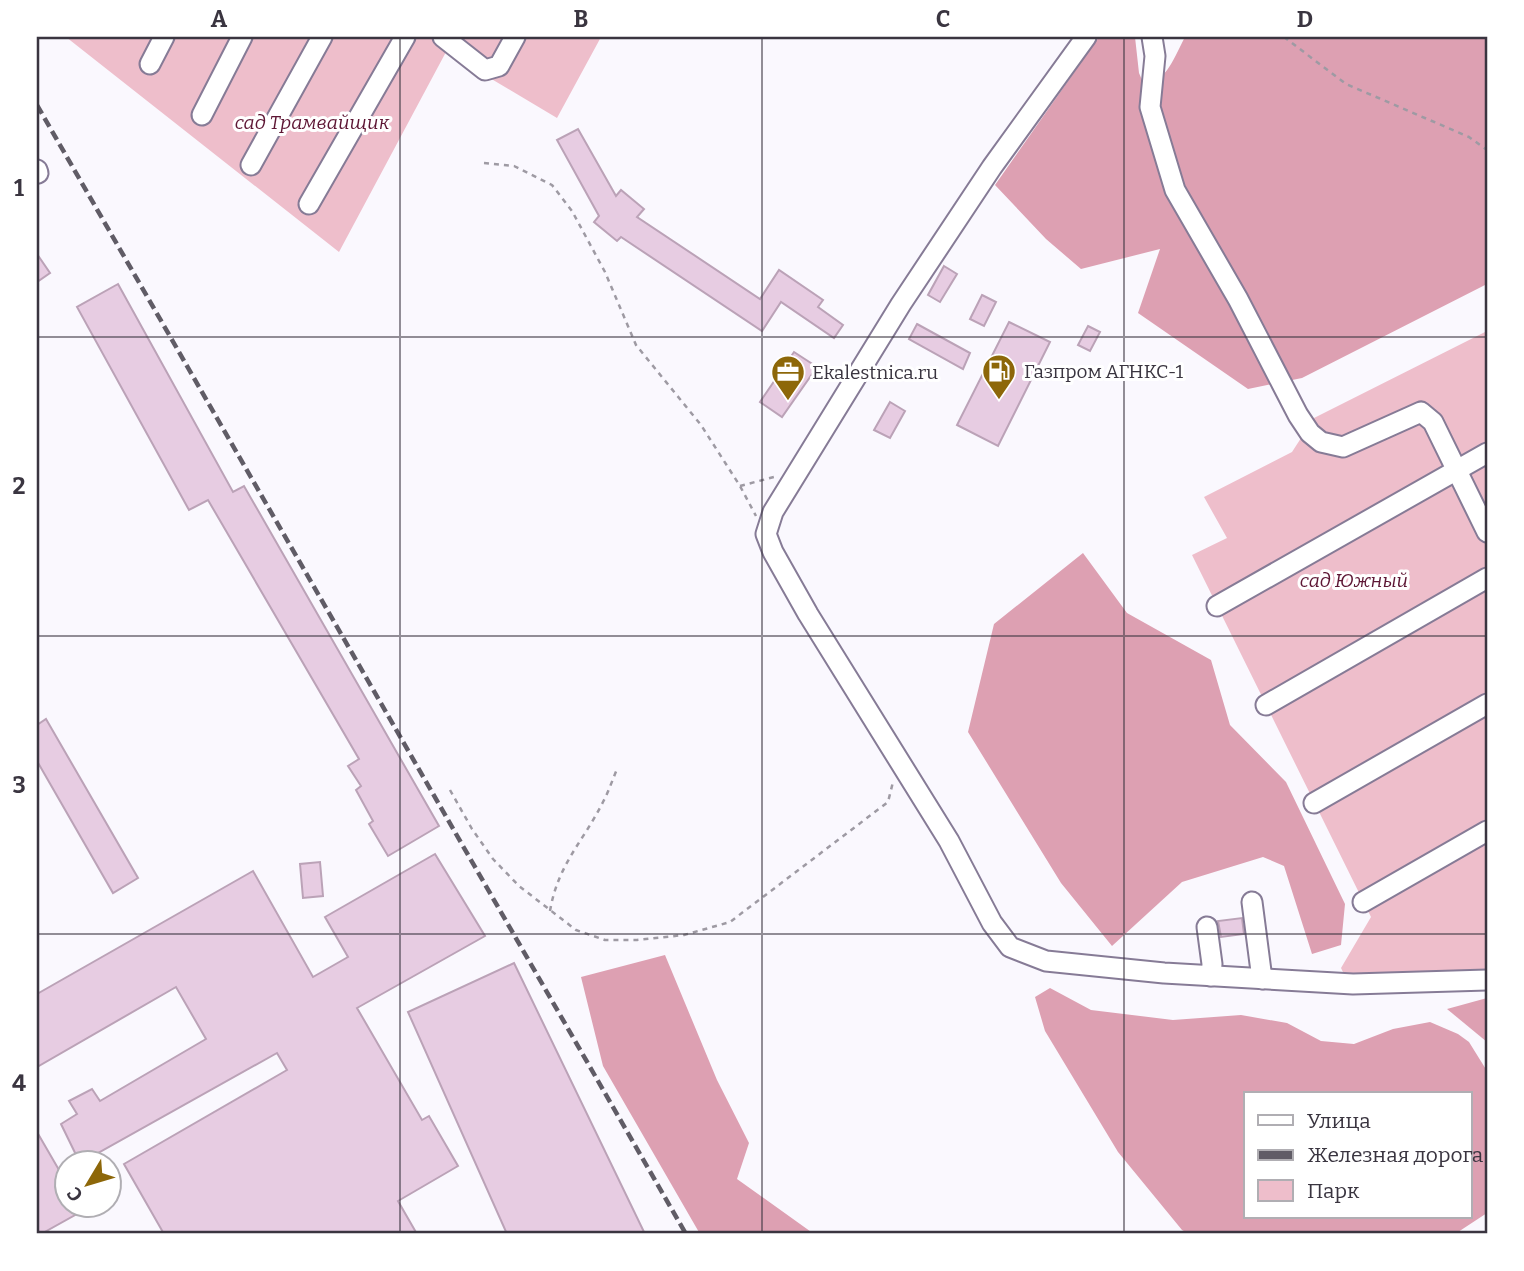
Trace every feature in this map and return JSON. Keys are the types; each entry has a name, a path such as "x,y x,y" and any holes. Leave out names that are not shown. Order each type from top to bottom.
{"street":[{"path":"150,64 164,37"},
{"path":"202,116 242,37"},
{"path":"251,166 321,37"},
{"path":"309,204 405,37"},
{"path":"443,37 485,70 499,66 515,37"},
{"path":"1086,37 992,167 901,304 773,512 765,534 808,614 949,841 992,923 1010,947 1046,961 1211,976 1353,984 1487,980"},
{"path":"1152,37 1155,56 1150,107 1175,190 1238,299 1310,433 1321,442 1343,447 1421,412 1433,422 1487,532"},
{"path":"1217,606 1487,453"},
{"path":"1266,705 1487,578"},
{"path":"1314,803 1487,704"},
{"path":"1363,902 1487,831"},
{"path":"1252,902 1262,979"},
{"path":"1207,928 1211,976"}],"path":[{"path":"1284,37 1346,84 1469,137 1487,150"},
{"path":"484,163 514,166 552,185 572,211 605,272 636,345 701,425 740,486 765,534"},
{"path":"740,486 797,472"},
{"path":"450,790 472,830 494,859 519,886 550,911 576,930 605,940 637,940 684,935 730,922 888,802 899,759"},
{"path":"550,911 554,887 576,845 603,803 618,766"}],"green space":[{"name":"сад Трамвайщик","path":"66,37 601,37 557,118 446,52 339,252"},
{"name":"сад Южный","path":"1487,331 1487,972 1346,978 1341,968 1371,917 1192,555 1227,538 1204,497 1292,452 1314,418"}],"shaded area":[{"path":"1099,37 1135,37 1139,73 1145,87 1153,84 1165,73 1185,37 1487,37 1487,284 1302,378 1248,389 1138,313 1160,249 1081,269 1046,239 995,185"},
{"path":"1083,553 1127,613 1211,660 1230,725 1286,782 1345,904 1341,945 1312,954 1284,866 1263,857 1182,882 1112,946 1061,883 968,732 994,624"},
{"path":"665,955 717,1080 749,1143 737,1179 814,1234 700,1234 603,1066 581,977"},
{"path":"1050,988 1091,1010 1173,1020 1241,1015 1287,1023 1321,1041 1354,1044 1393,1029 1430,1022 1469,1042 1487,1071 1487,1213 1455,1234 1189,1234 1182,1230 1118,1152 1045,1031 1035,997"},
{"path":"1487,998 1487,1042 1447,1009"}],"building":[{"path":"578,129 616,196 621,190 644,209 637,217 760,299 779,270 823,300 818,307 843,325 834,338 781,302 762,331 621,237 617,241 594,222 599,216 557,140"},
{"path":"37,254 50,273 37,282"},
{"path":"944,266 957,274 940,302 928,295"},
{"path":"118,284 233,492 244,486 439,826 388,856 369,824 373,821 356,790 361,786 348,766 359,759 208,500 189,510 77,307"},
{"path":"982,295 996,302 984,326 970,319"},
{"path":"1009,322 1050,342 998,446 957,425"},
{"path":"917,324 970,353 963,369 909,339"},
{"path":"1088,326 1100,332 1090,351 1078,345"},
{"path":"794,352 817,367 782,417 760,402"},
{"path":"890,402 905,411 890,438 874,430"},
{"path":"46,719 138,878 113,893 37,761 37,725"},
{"path":"435,854 485,936 357,1008 422,1120 429,1116 458,1166 398,1201 417,1234 164,1234 124,1164 287,1070 277,1053 107,1148 73,1148 61,1124 77,1114 69,1101 92,1089 100,1101 206,1039 176,987 37,1067 37,994 253,871 313,977 348,957 325,917"},
{"path":"320,862 323,896 303,898 300,864"},
{"path":"1242,918 1244,934 1221,937 1218,921"},
{"path":"514,963 645,1234 507,1234 408,1012"},
{"path":"37,1132 52,1158 52,1218 70,1218 37,1234"}],"railway":[{"path":"37,105 686,1234"}],"place":[{"name":"Газпром АГНКС-1","path":"999,401"},
{"name":"Ekalestnica.ru","path":"788,402"}]}
